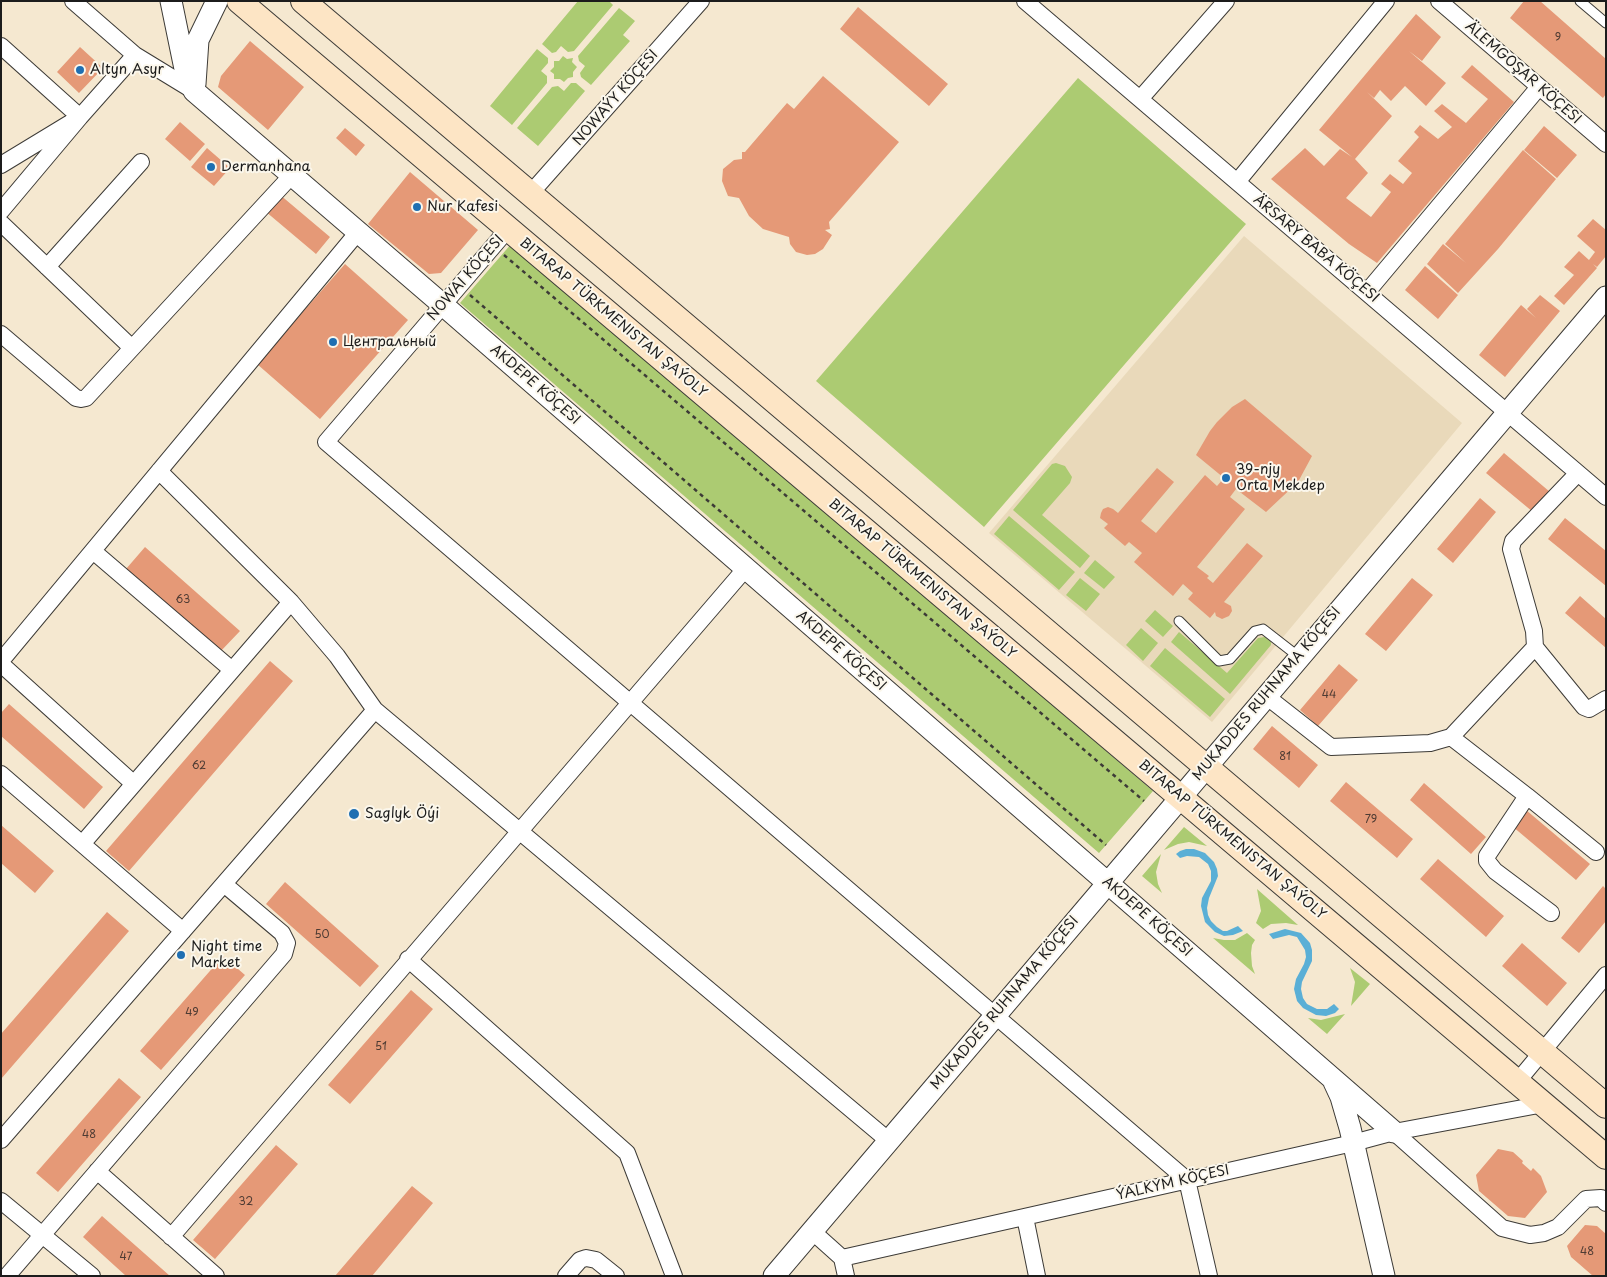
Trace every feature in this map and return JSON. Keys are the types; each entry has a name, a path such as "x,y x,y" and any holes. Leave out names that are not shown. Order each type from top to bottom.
{"main road":[{"name":"BITARAP TÜRKMENISTAN ŞAÝOLY","path":"239,1 501,238 1180,796 1606,1157"},
{"path":"303,1 1606,1106"}],"street":[{"path":"74,1 136,55 194,91"},
{"path":"171,1 185,69 194,91"},
{"path":"194,91 198,40 217,1"},
{"name":"NOWAÝY KÖÇESI","path":"530,194 701,1"},
{"name":"ÄRSARY BABA KÖÇESI","path":"1025,1 1606,497"},
{"path":"1140,99 1226,1"},
{"path":"1237,182 1386,1"},
{"name":"ÄLEMGOŞAR KÖÇESI","path":"1439,1 1605,142"},
{"path":"1,46 80,117"},
{"path":"1,212 80,117 136,55"},
{"path":"1366,292 1539,86"},
{"name":"AKDEPE KÖÇESI","path":"194,91 1108,882 1333,1080 1341,1097 1353,1143 1384,1276"},
{"path":"1,165 80,117"},
{"path":"47,267 141,162"},
{"path":"1,334 76,398 86,398 292,175"},
{"path":"1,223 132,348"},
{"path":"134,784 1,662 358,232"},
{"name":"NOWAI KÖÇESI","path":"501,238 326,442 631,702"},
{"name":"MUKADDES RUHNAMA KÖÇESI","path":"774,1276 1606,297"},
{"path":"159,471 291,602 338,656 375,710 889,1140"},
{"path":"1578,473 1513,541 1511,549 1534,631 1535,646 1584,707 1589,709 1606,699"},
{"path":"92,551 232,670"},
{"path":"170,1236 746,568"},
{"path":"82,844 291,602"},
{"path":"1266,696 1331,746 1430,743 1451,737 1535,646"},
{"path":"631,702 1187,1180 1209,1276"},
{"path":"1,1140 375,710"},
{"path":"1451,737 1596,852"},
{"path":"1,774 183,931"},
{"path":"1527,796 1488,856 1487,861 1495,871 1552,912"},
{"path":"7,1276 284,954 287,943 282,933 224,884"},
{"path":"408,959 628,1153 674,1276"},
{"path":"1517,1082 1606,975"},
{"path":"1333,1080 1502,1228 1530,1234 1544,1233 1558,1227 1586,1199 1601,1198 1606,1203"},
{"name":"ÝALKYM KÖÇESI","path":"842,1258 1353,1143 1394,1132 1544,1104"},
{"path":"97,1171 216,1276"},
{"path":"1,1201 92,1276"},
{"path":"1025,1217 1037,1276"},
{"path":"813,1232 842,1258 846,1276"},
{"path":"566,1276 580,1260 586,1258 596,1260 616,1276"}],"lane":[{"path":"1580,1 1606,23"},
{"path":"1179,621 1219,661 1230,660 1256,631 1262,629 1299,657"}],"path":[{"path":"501,238 1144,801"},
{"path":"459,286 1106,845"}],"shaded area":[{"name":"39-njy Orta Mekdep","path":"1244,236 1462,423 1212,722 989,533"}],"green space":[{"path":"578,1 609,1 613,5 574,51 568,52 561,46 556,52 552,53 542,44"},
{"path":"619,8 635,21 623,35 630,41 591,85 581,77 580,73 585,66 579,61 578,56"},
{"path":"537,49 548,58 548,63 541,71 547,76 547,83 512,125 490,106"},
{"path":"563,56 567,59 573,58 572,62 577,67 573,72 573,77 568,78 564,82 560,79 554,79 554,74 550,71 554,67 554,61 559,61"},
{"path":"1078,78 1246,224 984,527 816,381"},
{"path":"571,83 576,83 585,91 538,146 517,128 552,87 558,86 564,91"},
{"path":"512,243 1153,791 1099,853 460,303"},
{"path":"1056,463 1065,466 1072,477 1070,483 1042,515 1090,556 1080,568 1013,510 1052,464"},
{"path":"1009,516 1075,572 1059,590 994,534"},
{"path":"1095,560 1115,577 1104,589 1084,573"},
{"path":"1080,578 1100,594 1086,611 1066,595"},
{"path":"1155,610 1173,626 1163,637 1145,621"},
{"path":"1141,628 1158,643 1143,661 1126,645"},
{"path":"1179,632 1227,673 1258,638 1265,637 1271,642 1271,645 1230,694 1171,642"},
{"path":"1165,648 1225,699 1210,717 1150,666"},
{"path":"1184,827 1207,846 1189,842 1164,850"},
{"path":"1161,854 1156,872 1162,893 1142,876"},
{"path":"1257,889 1298,925 1286,923 1271,924 1263,929 1256,923 1261,911"},
{"path":"1247,933 1255,940 1251,953 1255,974 1213,938 1235,940"},
{"path":"1350,968 1370,984 1351,1006 1355,982"},
{"path":"1345,1014 1327,1034 1308,1018 1321,1020"}],"water":[{"path":"1186,849 1194,849 1205,853 1214,862 1217,869 1218,876 1207,908 1211,921 1223,931 1238,926 1243,931 1224,936 1215,932 1205,922 1201,906 1202,898 1211,881 1211,871 1208,864 1199,857 1187,856 1180,858 1176,854"},
{"path":"1285,929 1301,933 1310,943 1312,950 1312,961 1302,982 1303,998 1307,1004 1317,1009 1327,1009 1334,1004 1339,1009 1335,1013 1326,1016 1316,1015 1303,1008 1297,1001 1294,989 1296,979 1306,957 1305,950 1297,937 1289,935 1273,939 1269,934"}],"building":[{"path":"1524,1 1540,1 1606,59 1606,94 1603,98 1510,18"},
{"path":"858,7 948,84 929,106 840,29"},
{"path":"1416,14 1441,37 1422,61 1409,51 1446,83 1426,106 1405,86 1391,101 1380,90 1374,98 1367,92 1392,116 1355,159 1368,173 1346,198 1371,217 1391,192 1381,184 1390,174 1403,184 1412,173 1398,161 1419,137 1414,132 1420,125 1438,139 1452,127 1434,111 1442,104 1466,123 1488,99 1461,77 1472,65 1514,102 1377,263 1349,244 1271,179 1305,148 1324,166 1340,149 1352,157 1319,130"},
{"path":"250,41 304,87 268,130 218,87 221,76"},
{"name":"Altyn Asyr","path":"80,47 103,68 79,93 57,72"},
{"path":"823,76 899,142 829,222 830,229 825,230 832,235 823,249 815,254 807,255 796,252 790,244 789,237 763,229 749,216 739,198 728,196 722,181 723,169 734,160 742,159 742,152 745,152 787,103 794,109"},
{"path":"180,122 205,144 190,161 165,139"},
{"path":"1544,126 1577,155 1557,178 1524,150"},
{"path":"345,128 365,145 356,156 336,138"},
{"name":"Dermanhana","path":"207,148 230,168 214,186 191,167"},
{"path":"1523,150 1556,179 1498,249 1458,293 1427,264 1443,244 1466,263 1445,244"},
{"name":"Nur Kafesi","path":"410,172 478,230 441,273 429,274 368,224"},
{"path":"279,194 330,237 316,254 265,211"},
{"path":"1593,219 1606,230 1606,256 1597,267 1593,264 1597,268 1564,305 1554,296 1574,275 1564,267 1579,251 1589,260 1595,252 1577,236"},
{"name":"Центральный","path":"345,264 408,320 320,419 257,364"},
{"path":"1425,266 1458,295 1438,319 1405,290"},
{"path":"1540,295 1560,311 1505,377 1479,355 1521,305 1536,318 1527,309"},
{"path":"1245,399 1312,456 1298,482 1266,512 1236,489 1230,497 1245,509 1197,567 1209,576 1207,578 1213,583 1247,543 1263,556 1224,602 1231,606 1232,611 1229,616 1222,619 1216,616 1215,612 1210,618 1188,599 1193,593 1183,584 1173,596 1134,562 1142,553 1129,542 1125,546 1104,528 1108,524 1100,518 1103,509 1108,507 1118,513 1157,468 1174,482 1141,521 1156,533 1205,475 1217,486 1224,478 1196,455 1217,422 1232,407"},
{"path":"1504,453 1550,492 1533,512 1486,473"},
{"path":"1480,498 1496,512 1453,563 1437,549"},
{"path":"1565,518 1606,551 1606,586 1548,539"},
{"path":"145,547 240,631 220,652 126,569"},
{"path":"1412,578 1433,595 1386,651 1365,634"},
{"path":"1580,596 1606,619 1606,648 1565,613"},
{"path":"270,661 293,681 129,871 106,851"},
{"path":"1339,664 1358,680 1318,726 1300,710"},
{"path":"9,704 103,787 84,809 1,736 1,713"},
{"path":"1272,726 1318,765 1299,788 1253,749"},
{"path":"1346,782 1413,839 1397,858 1330,801"},
{"path":"1424,783 1486,837 1471,854 1410,800"},
{"path":"1526,810 1590,864 1576,880 1512,826"},
{"path":"1,825 54,871 35,893 1,863"},
{"path":"1438,859 1504,916 1486,937 1420,879"},
{"path":"285,882 379,966 360,987 266,904"},
{"path":"1603,886 1606,889 1606,921 1579,953 1561,938"},
{"path":"107,912 129,931 1,1079 1,1034"},
{"path":"1522,943 1567,983 1547,1006 1502,966"},
{"path":"223,956 245,975 161,1070 140,1051"},
{"path":"411,990 433,1009 350,1104 328,1085"},
{"path":"119,1078 141,1097 58,1192 36,1173"},
{"path":"276,1145 298,1164 215,1259 193,1240"},
{"path":"1498,1149 1513,1152 1531,1171 1533,1168 1541,1176 1547,1192 1525,1218 1508,1216 1479,1191 1476,1175"},
{"path":"412,1186 433,1203 372,1276 335,1276"},
{"path":"102,1216 170,1276 126,1276 83,1237"},
{"path":"1585,1225 1597,1226 1606,1234 1606,1276 1593,1276 1571,1257 1567,1246"}],"place":[{"name":"Altyn Asyr","path":"80,70"},
{"name":"Dermanhana","path":"211,167"},
{"name":"Nur Kafesi","path":"417,207"},
{"name":"Центральный","path":"333,342"},
{"name":"39-njy Orta Mekdep","path":"1226,478"},
{"name":"Saglyk Öýi","path":"354,814"},
{"name":"Night time Market","path":"181,955"}]}
